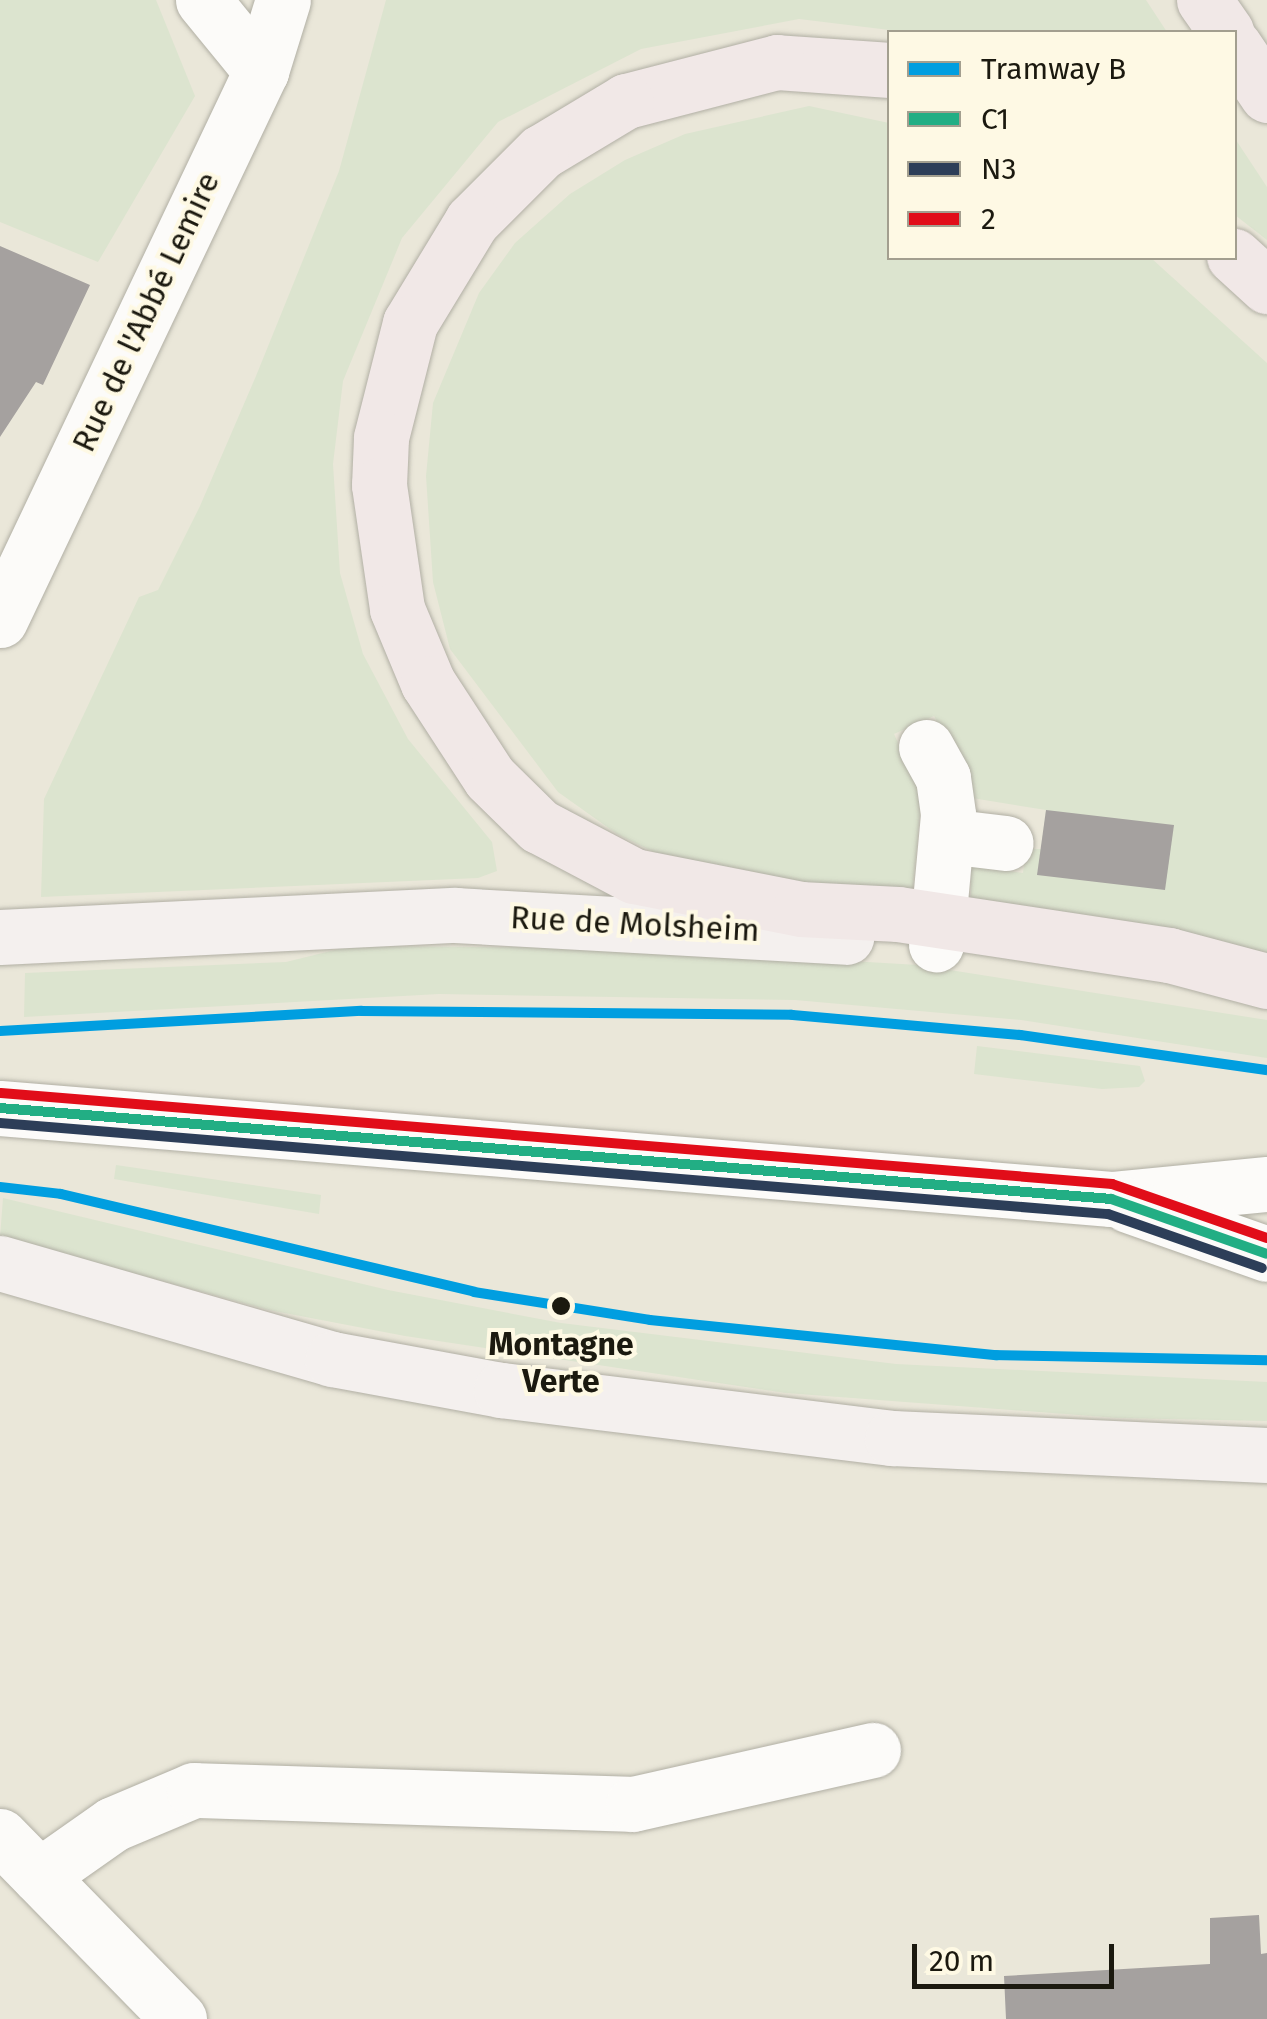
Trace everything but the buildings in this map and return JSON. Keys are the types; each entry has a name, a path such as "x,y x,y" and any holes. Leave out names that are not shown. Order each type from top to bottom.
{"highway":[{"path":"1204,0 1225,30"},
{"path":"1237,50 1267,94"},
{"path":"887,70 776,62 706,76 626,102 541,152 472,221 410,323 390,387 380,485 397,609 428,683 490,778 538,826 634,876 716,896 938,932 1169,955 1267,980"},
{"path":"1237,259 1267,286"}],"main road":[{"name":"Rue de Molsheim","path":"0,937 455,915 938,932 1267,990"},
{"path":"0,1262 332,1358 726,1422 1052,1448 1267,1455"}],"street":[{"path":"203,0 260,71"},
{"name":"Rue de l'Abbé Lemire","path":"0,620 260,71 283,0"},
{"path":"926,747 943,778 947,836 938,932"},
{"path":"947,836 1006,843"},
{"path":"0,1108 1111,1200 1267,1184"},
{"path":"1111,1200 1267,1254"},
{"path":"39,1876 113,1824 194,1790 633,1804 873,1750"},
{"path":"0,1836 179,2019"}],"green space":[{"path":"0,0 156,0 195,96 98,262 0,222"},
{"path":"386,0 1146,0 1166,30 890,30 799,19 641,49 498,122 402,238 343,381 333,464 340,573 363,654 408,739 492,842 497,871 478,878 41,897 44,799 139,597 158,590 200,506 339,171"},
{"path":"809,106 887,123 887,260 1153,260 1267,363 1267,952 971,906 971,866 1023,873 1026,849 1041,849 1046,810 966,797 964,774 934,716 894,734 922,794 912,896 893,899 672,861 617,834 558,792 450,649 433,582 426,476 433,403 479,293 515,243 570,194 625,160 685,134"},
{"path":"1237,142 1267,187 1267,240 1237,217"},
{"path":"351,946 632,948 918,965 1267,1020 1267,1058 1021,1020 795,1000 439,994 24,1017 25,973 286,962"},
{"path":"977,1046 1140,1066 1145,1081 1139,1087 1102,1089 974,1074"},
{"path":"116,1165 321,1195 319,1214 114,1179"},
{"path":"3,1198 388,1290 561,1323 896,1364 1267,1382 1267,1421 1118,1418 786,1393 405,1336 269,1310 0,1237"}],"tram line":[{"name":"B","path":"0,1031 361,1011 792,1015 1020,1035 1267,1070"},
{"name":"B","path":"0,1187 61,1194 474,1292 650,1320 996,1355 1267,1360"}],"transit line":[{"name":"2","path":"1,1093 1112,1184 1267,1238"},
{"name":"C1","path":"0,1108 1111,1199 1267,1254"},
{"name":"N3","path":"0,1123 1108,1214 1262,1268"}],"place":[{"name":"Montagne Verte","path":"561,1306"}]}
